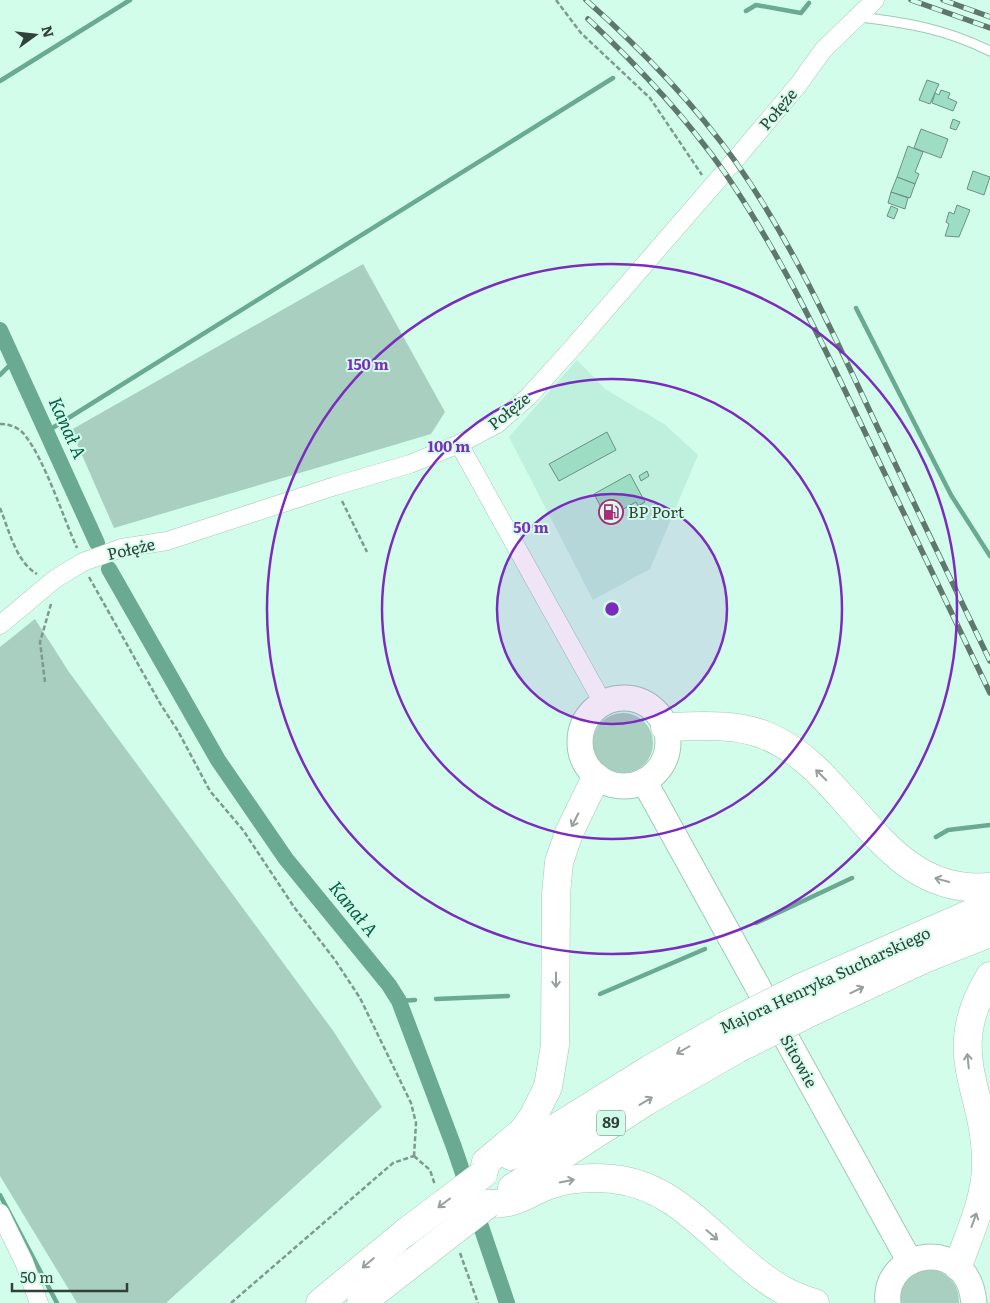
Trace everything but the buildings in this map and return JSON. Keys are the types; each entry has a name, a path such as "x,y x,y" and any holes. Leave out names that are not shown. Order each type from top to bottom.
{"highway":[{"path":"665,727 729,727 750,730 768,736 802,758 823,776 882,843 900,859 939,880 964,885 990,887"},
{"path":"483,1174 486,1162 522,1132 533,1117 548,1087 555,1051 556,894 559,862 569,833 596,776"},
{"name":"Majora Henryka Sucharskiego","path":"320,1303 406,1232 483,1174 650,1069 731,1037 990,905"},
{"name":"Majora Henryka Sucharskiego","path":"808,999 924,959 990,933"},
{"path":"958,1266 981,1201 984,1183 985,1152 967,1063 966,1046 974,1007 990,976"},
{"name":"Majora Henryka Sucharskiego","path":"361,1303 488,1204 637,1107 731,1037"},
{"path":"488,1204 509,1204 550,1185 570,1180 588,1178 636,1183 660,1193 684,1210 763,1278 785,1292 815,1303"}],"street":[{"name":"Połęże","path":"0,625 55,579 83,562 122,548 168,541 335,486 410,464 458,444 497,424 528,397 798,85 824,48 860,17 875,0"},
{"path":"458,444 603,703"},
{"path":"613,699 635,699 654,710 665,727 668,743 665,758 660,768 644,781 625,786 610,784 596,776 584,762 580,743 584,724 589,716 603,703 613,699"},
{"name":"Sitowie","path":"644,781 910,1262"},
{"path":"0,1213 24,1262 39,1303"},
{"path":"888,1303 894,1277 910,1262 919,1258 939,1257 958,1266 967,1276 972,1289 974,1303"}],"lane":[{"path":"860,17 925,26 966,39 990,50"}],"path":[{"path":"556,0 581,33 650,98 675,138 710,186"},
{"path":"0,424 9,424 23,433 32,448 92,584 161,705 178,731 210,791 243,830 294,907 335,960 360,998 411,1103 416,1124 414,1156 393,1163 231,1303"},
{"path":"335,486 368,552"},
{"path":"0,508 18,552 29,569 41,576 55,579 50,614 40,642 40,655 45,682"}],"shaded area":[{"path":"363,264 445,412 431,434 114,528 71,430"},
{"name":"BP Port","path":"577,360 605,389 664,424 698,455 650,569 593,600 509,437"},
{"path":"35,619 69,672 334,1032 382,1107 166,1303 77,1303 0,1176 0,647"},
{"path":"623,713 640,718 648,726 653,743 648,760 640,768 623,773 606,768 598,760 593,743 598,726 606,718"},
{"path":"932,1269 944,1274 952,1281 959,1297 959,1303 899,1303 904,1282 912,1275"}],"waterway":[{"path":"0,81 130,0"},
{"path":"746,11 756,5 801,13 809,3"},
{"path":"46,432 613,78"},
{"path":"856,308 951,495 990,556"},
{"name":"Kanał A","path":"0,330 97,543"},
{"path":"0,375 14,361"},
{"name":"Kanał A","path":"109,569 218,760 286,859 389,985 399,1001 454,1147 507,1303"},
{"path":"936,837 948,830 990,825"},
{"path":"756,923 852,878"},
{"path":"600,994 705,949"},
{"path":"436,999 508,996"},
{"path":"399,1001 415,1000"},
{"path":"0,1195 57,1303"}],"railway":[{"path":"586,0 665,76 701,117 735,161 775,223 827,320 990,661"},
{"path":"911,0 990,28"},
{"path":"943,0 990,17"},
{"path":"588,19 643,73 694,132 725,173 763,233 798,296 830,360 990,693"}],"place":[{"name":"BP Port","path":"611,512"}]}
